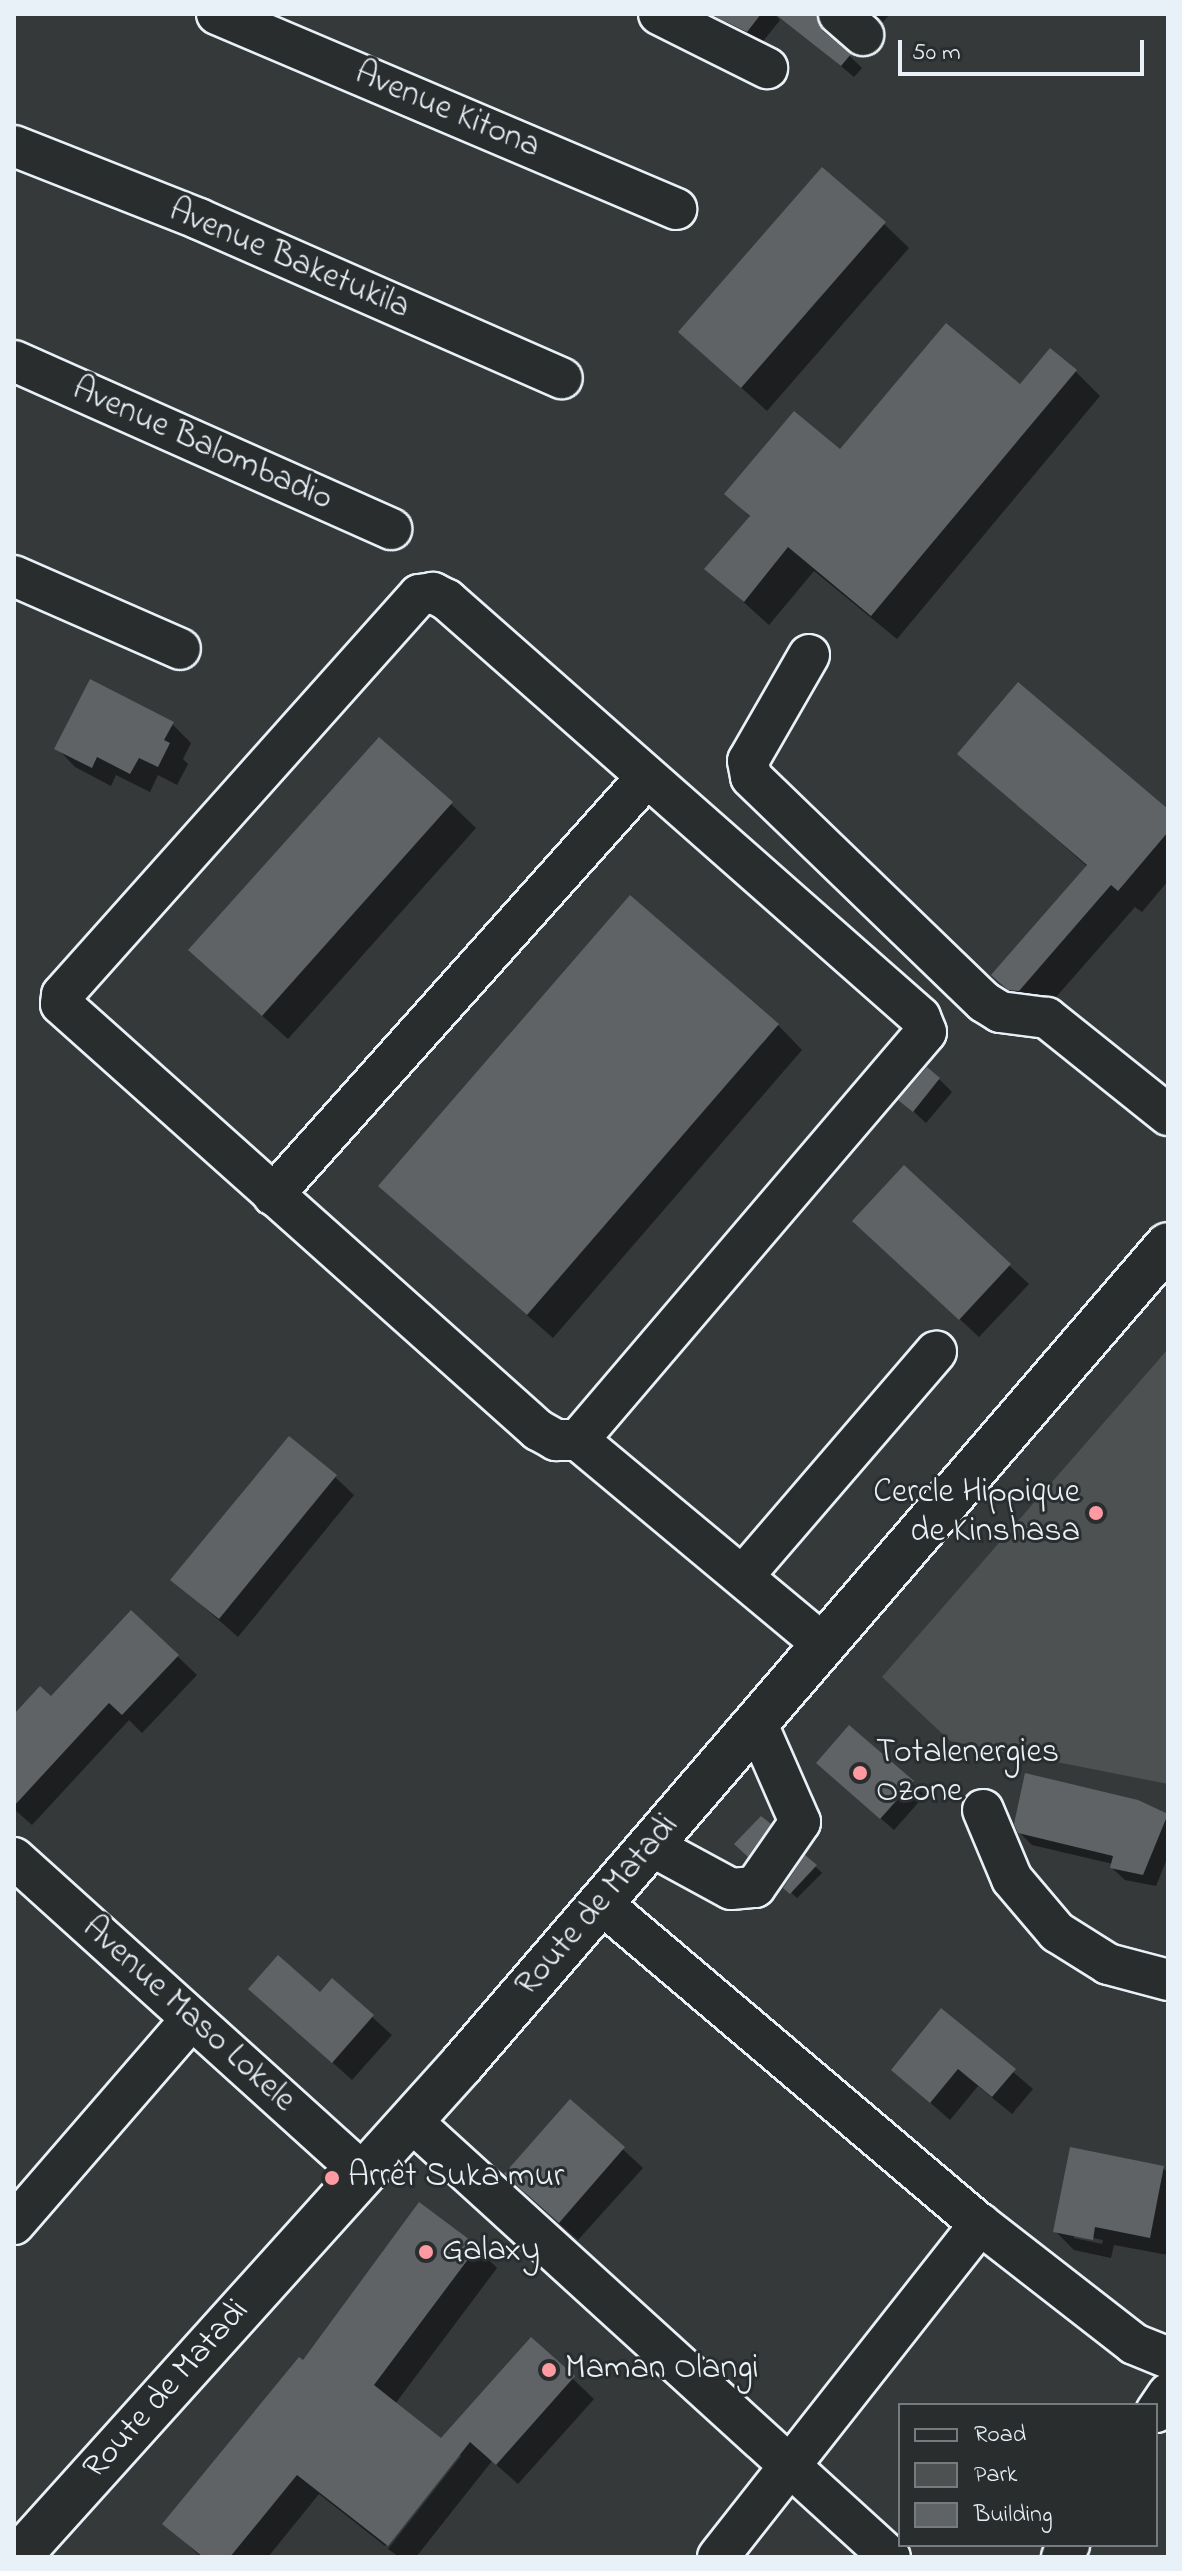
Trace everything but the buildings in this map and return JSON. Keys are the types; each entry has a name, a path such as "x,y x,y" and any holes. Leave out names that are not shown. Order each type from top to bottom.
{"main road":[{"name":"Route de Matadi","path":"18,2557 601,1903 1168,1245"}],"street":[{"name":"Avenue Kitona","path":"217,14 676,209"},
{"path":"659,14 767,68"},
{"name":"Avenue Baketukila","path":"14,146 199,219 562,378"},
{"name":"Avenue Balombadio","path":"14,361 391,529"},
{"path":"14,576 180,649"},
{"path":"578,1440 926,1032 920,1017 447,600 433,593 419,595 62,995 61,1004 66,1012 538,1430 556,1440 578,1440 824,1645"},
{"path":"809,655 748,761 751,777 984,1002 1000,1012 1047,1018 1168,1115"},
{"path":"273,1195 647,777"},
{"path":"743,1576 936,1352"},
{"path":"650,1845 731,1889 755,1887 800,1822 757,1724"},
{"path":"983,1810 1012,1879 1057,1932 1108,1964 1168,1980"},
{"name":"Avenue Maso Lokele","path":"14,1858 362,2172"},
{"path":"601,1903 980,2224 1134,2344 1168,2358"},
{"path":"14,2224 191,2020"},
{"path":"410,2120 890,2557"},
{"path":"718,2557 980,2224"}],"green space":[{"name":"Cercle Hippique de Kinshasa","path":"1168,1349 1168,1784 950,1741 882,1677"}],"place":[{"name":"Cercle Hippique de Kinshasa","path":"1096,1513"},
{"name":"Totalenergies Ozone","path":"860,1773"},
{"name":"Arrêt Suka mur","path":"332,2178"},
{"name":"Galaxy","path":"426,2252"},
{"name":"Maman Olangi","path":"549,2370"}]}
